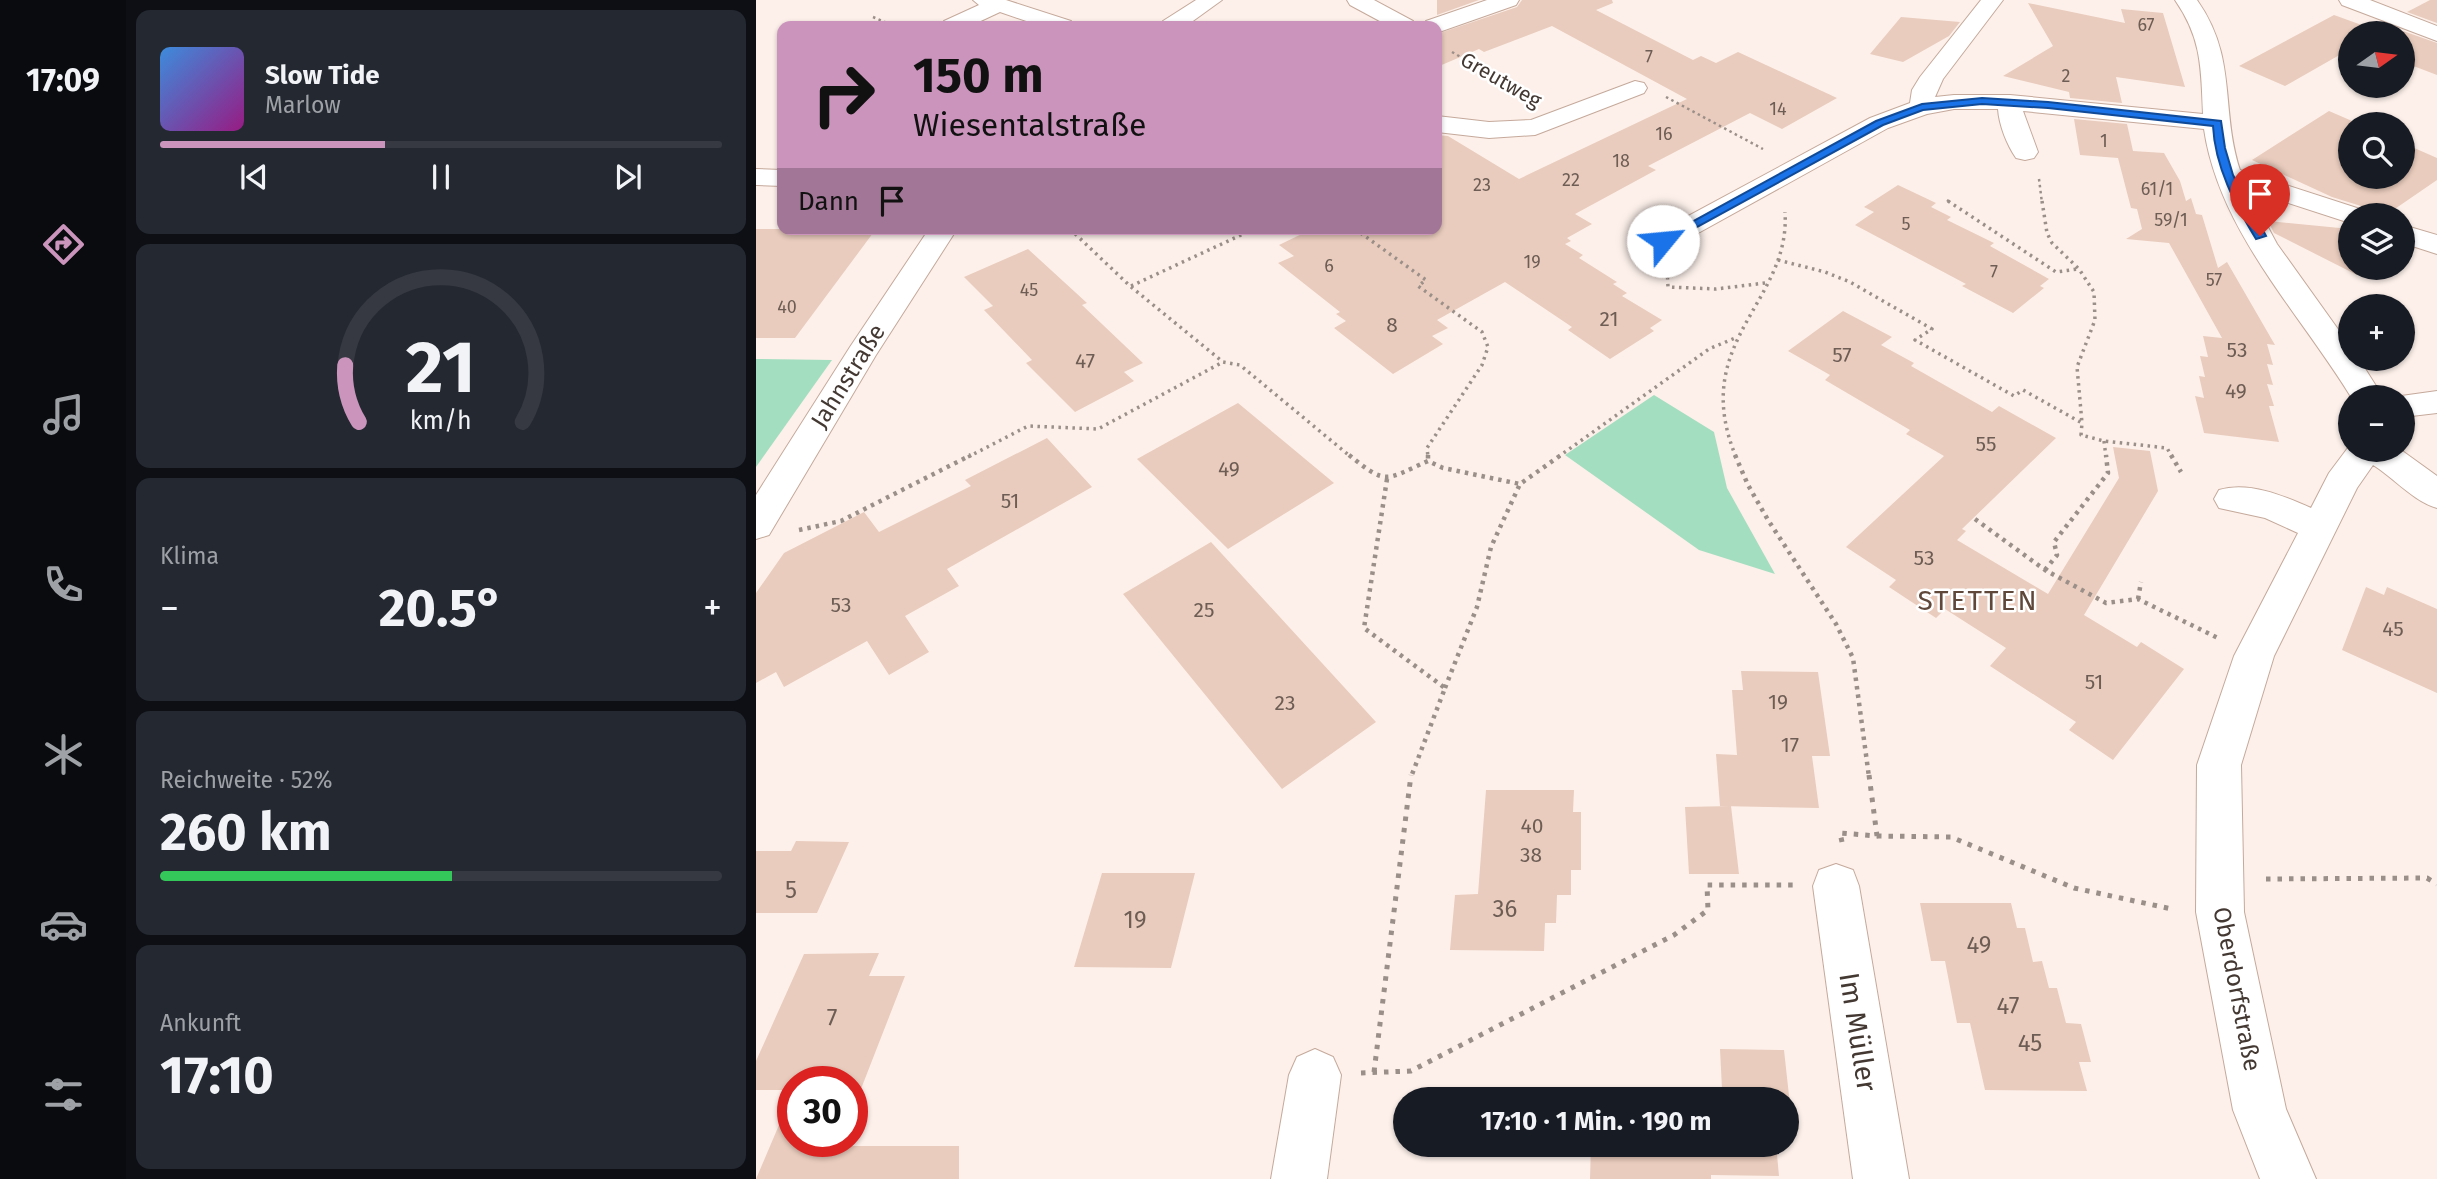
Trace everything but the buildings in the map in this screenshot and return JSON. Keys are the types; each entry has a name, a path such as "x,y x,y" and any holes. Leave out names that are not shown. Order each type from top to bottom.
{"street":[{"path":"1179,21 1211,0"},
{"path":"1358,0 1396,21"},
{"path":"1442,23 1508,0"},
{"path":"1922,107 1924,90 1932,77 1992,0"},
{"path":"2186,0 2202,26 2211,48 2219,148 2228,175 2249,218 2359,385"},
{"path":"2353,0 2437,34"},
{"path":"960,21 991,3 1047,21"},
{"name":"Greutweg","path":"1442,124 1513,130 1535,127 1635,88"},
{"path":"1663,241 1879,123 1922,107 1954,102 2010,102 2218,123"},
{"path":"2010,102 2011,118 2025,152"},
{"path":"2228,175 2338,211"},
{"path":"756,177 777,178"},
{"name":"Jahnstraße","path":"756,525 861,354 939,235"},
{"path":"2415,237 2437,245"},
{"path":"2415,405 2437,402"},
{"name":"Oberdorfstraße","path":"2288,1179 2260,1110 2220,912 2219,765 2254,656 2342,482 2356,462"},
{"path":"2394,462 2437,495"},
{"path":"2232,499 2272,506 2319,527"},
{"name":"Im Müller","path":"1836,886 1881,1179"},
{"path":"1299,1179 1315,1074"}],"path":[{"path":"873,17 882,21"},
{"name":"Greutweg","path":"1448,49 1489,76 1566,117"},
{"path":"1689,109 1799,167"},
{"path":"2025,152 2037,162 2047,233 2052,243 2079,269 2094,292 2095,320 2077,367 2081,435 2104,441 2166,448 2181,472"},
{"path":"1760,189 1783,203 1787,220 1778,260 1735,338 1725,370 1724,404 1730,437 1744,478 1784,547 1842,633 1853,658 1877,836"},
{"path":"1947,200 2056,272 2079,269"},
{"path":"1076,235 1130,286 1223,362 1240,365 1373,475 1387,479 1428,461 1443,468 1520,484"},
{"path":"1130,286 1241,235"},
{"path":"1363,235 1426,280 1418,286 1482,332 1488,347 1482,365 1427,448 1428,461"},
{"path":"1663,241 1668,286 1709,289 1766,283"},
{"path":"1778,260 1825,272 1850,282 1931,329 1915,340 2014,396 2022,390 2082,423"},
{"path":"1735,338 1709,349 1520,484 1491,547 1477,607 1411,776 1374,1072 1411,1071 1674,934 1708,910 1707,885 1836,886 1847,876 1840,833 1951,837 2074,888 2161,908 2220,912"},
{"path":"795,531 841,521 1028,426 1098,429 1223,362"},
{"path":"2045,570 2057,555 2054,542 2108,473 2104,441"},
{"path":"1387,479 1364,628 1445,688"},
{"path":"1975,519 2045,570 2106,603 2138,599 2254,656"},
{"path":"2138,599 2141,582"},
{"path":"2288,878 2427,877 2437,884"}],"green space":[{"path":"756,359 832,360 756,467"},
{"path":"1654,395 1714,432 1727,488 1775,574 1699,550 1565,455"}],"district":[{"name":"STETTEN","path":"1978,600"}],"route":[{"path":"1663,241 1879,123 1922,107 1982,101 2048,105 2218,123 2219,148 2228,175 2260,236"}]}
